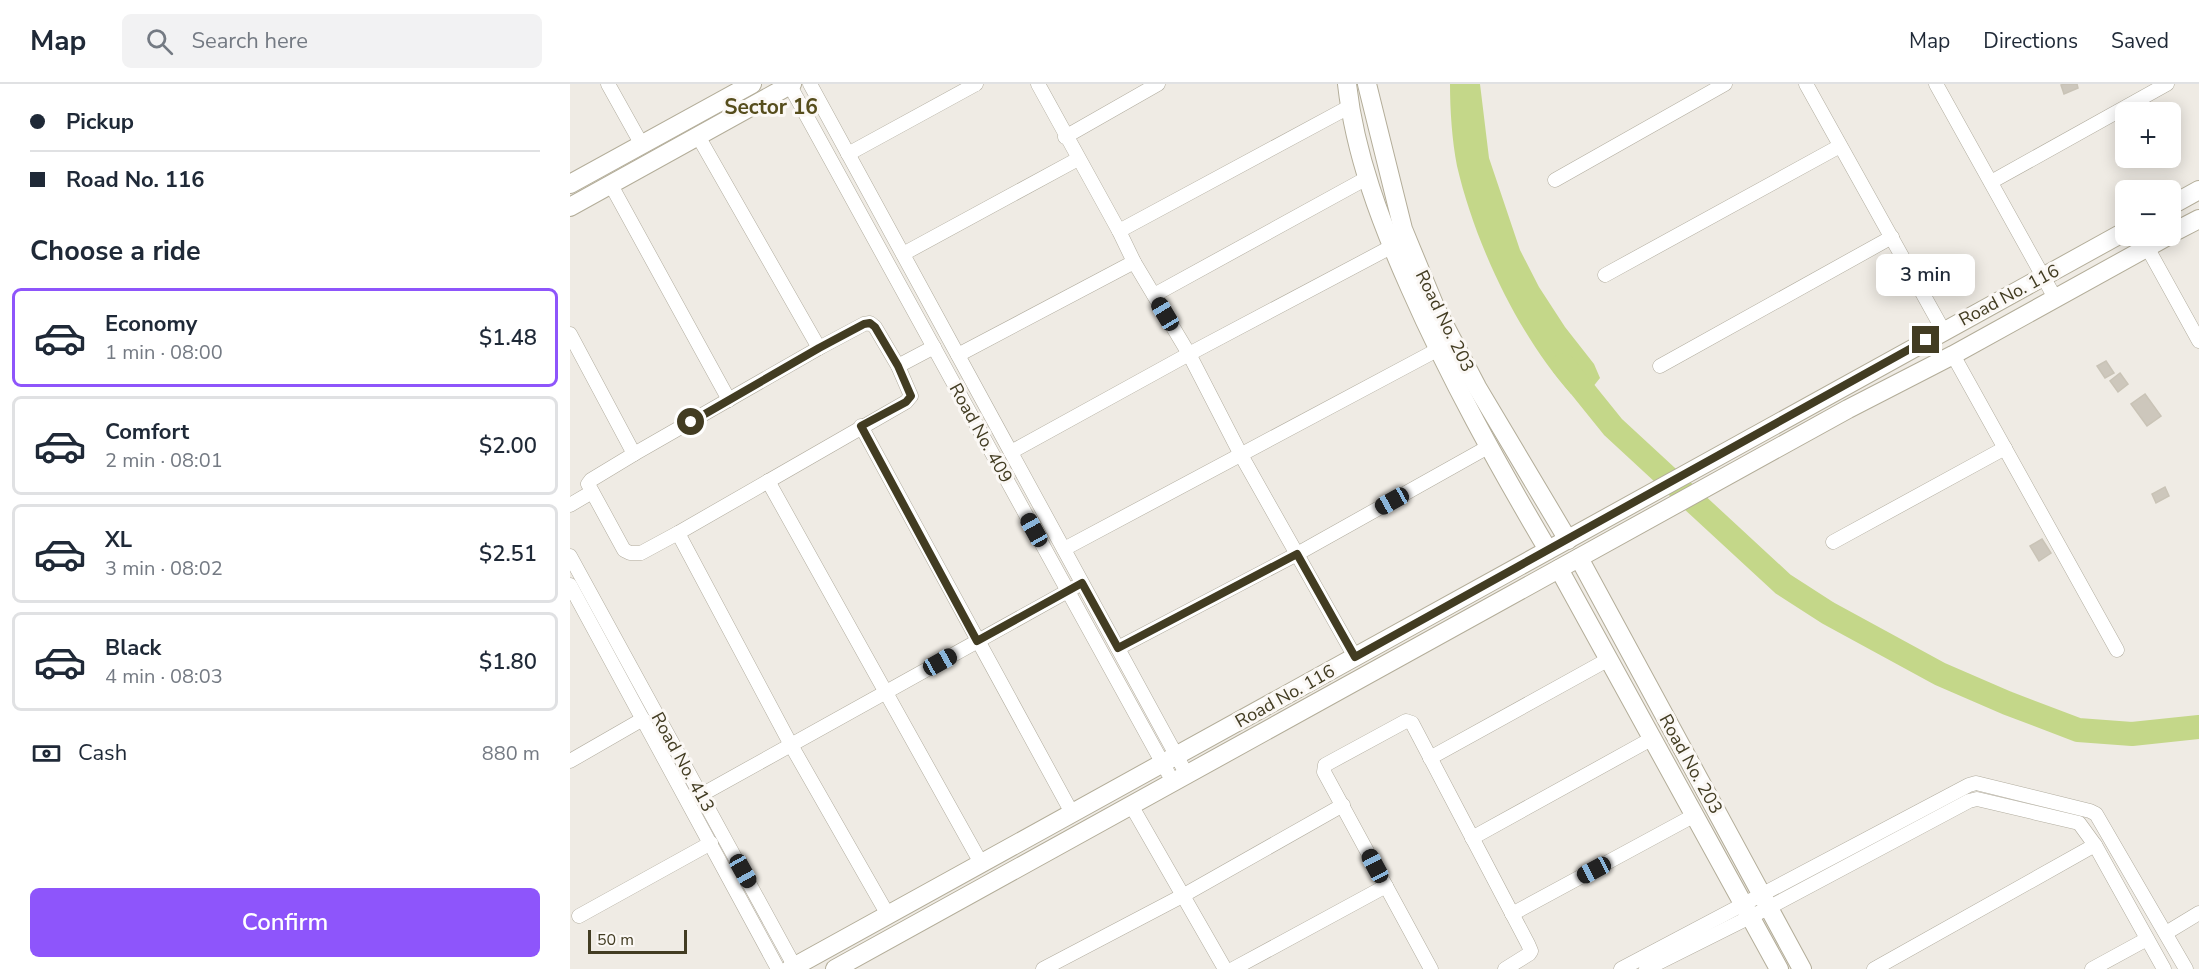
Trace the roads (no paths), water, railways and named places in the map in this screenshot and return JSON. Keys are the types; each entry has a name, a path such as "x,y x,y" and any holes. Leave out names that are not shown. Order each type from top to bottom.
{"street":[{"path":"608,84 642,145"},
{"path":"570,184 752,84"},
{"path":"570,207 790,84"},
{"name":"Road No. 409","path":"790,84 1068,591 1170,759"},
{"name":"Road No. 409","path":"810,84 1118,648 1180,778"},
{"path":"848,154 976,84"},
{"path":"1038,84 1134,262 1189,354 1241,454 1355,657"},
{"path":"1065,137 1158,84"},
{"path":"1347,84 1349,107 1367,178 1391,247 1437,350 1488,447 1548,550"},
{"name":"Road No. 203","path":"1367,84 1403,229 1436,309 1477,387 1568,540"},
{"path":"1555,180 1725,84"},
{"path":"1806,84 1943,330"},
{"path":"1991,182 2167,84"},
{"path":"1942,86 1991,182 2055,298"},
{"path":"1119,231 1349,107"},
{"path":"698,136 819,348"},
{"path":"1605,275 1840,146"},
{"path":"903,254 1078,159"},
{"path":"1154,294 1367,178"},
{"path":"611,185 729,400"},
{"path":"2181,200 2199,190"},
{"name":"Road No. 116","path":"2181,229 2199,219"},
{"path":"1660,366 1892,237"},
{"name":"Road No. 116","path":"790,968 2115,237"},
{"path":"1011,452 1391,247"},
{"path":"2147,247 2199,340"},
{"name":"Road No. 116","path":"835,969 1848,409 1953,355 2147,247"},
{"path":"958,355 1134,262"},
{"path":"870,323 875,327 898,366 911,396 906,402 641,553 630,554 624,550 588,484 591,480 819,348 870,323"},
{"path":"570,334 634,454"},
{"path":"898,366 934,347"},
{"path":"1064,549 1437,350"},
{"path":"1953,355 2117,650"},
{"path":"861,426 1072,813"},
{"path":"1118,648 1297,554 1488,447"},
{"path":"1833,542 2005,448"},
{"path":"768,481 981,864"},
{"path":"570,505 592,492"},
{"path":"678,533 791,745 888,915"},
{"name":"Road No. 413","path":"570,556 579,598 643,719 711,843 790,968"},
{"name":"Road No. 203","path":"1579,558 1802,969"},
{"name":"Road No. 203","path":"1559,569 1779,969"},
{"path":"701,795 1082,583"},
{"name":"Road No. 413","path":"570,585 701,795 790,968"},
{"path":"1430,758 1609,659"},
{"path":"570,761 643,719"},
{"path":"1426,967 1386,886 1324,772 1325,765 1409,721 1531,951 1529,964 1505,969"},
{"path":"1472,838 1653,738"},
{"path":"1766,901 1968,785 1976,783 2096,814 2186,969"},
{"path":"1621,969 1977,799 2079,823 2095,845 2164,969"},
{"path":"1131,805 1225,969"},
{"path":"1043,969 1184,895 1343,805"},
{"path":"1512,914 1695,815"},
{"path":"579,916 711,843"},
{"path":"1874,969 2095,845"},
{"path":"1233,969 1386,886"},
{"path":"1646,969 1746,909"},
{"path":"2166,933 2199,913"},
{"path":"2092,969 2147,939"}],"waterway":[{"path":"1563,365 1613,427 1783,584 1828,613 1940,674 2078,730 2132,734 2199,727"}],"district":[{"name":"Sector 16","path":"771,107"}]}
